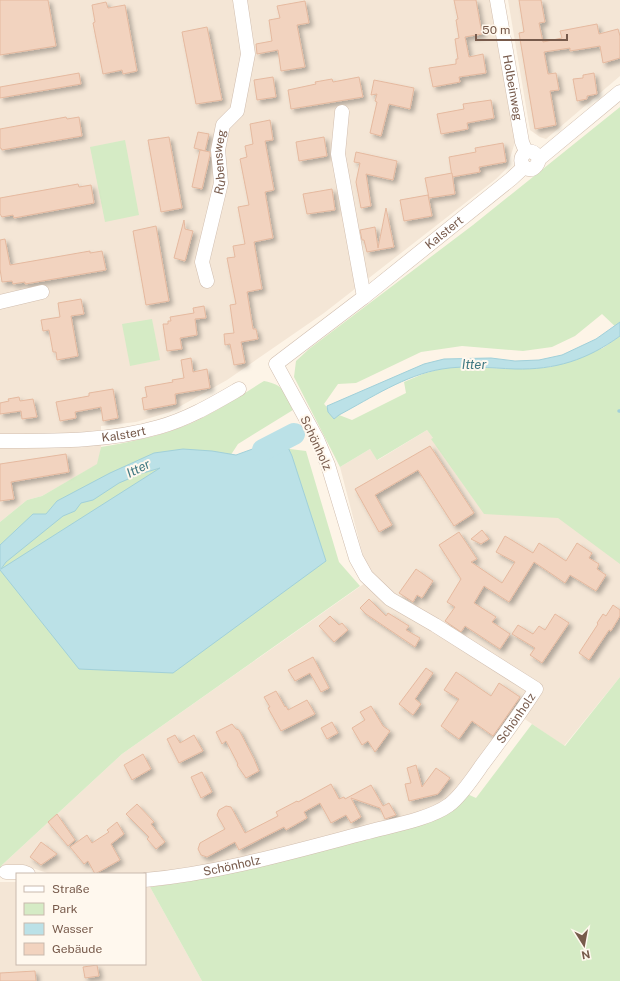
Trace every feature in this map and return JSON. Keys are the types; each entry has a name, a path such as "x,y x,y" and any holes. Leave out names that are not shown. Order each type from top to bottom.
{"street":[{"name":"Rubensweg","path":"207,281 202,262 221,183 218,150 223,125 237,111 248,54 240,0"},
{"name":"Holbeinweg","path":"497,0 522,142 526,152"},
{"name":"Kalstert","path":"276,364 364,297 524,167 529,169 534,168 538,164 539,159 620,92"},
{"path":"342,112 338,154 364,297"},
{"path":"524,167 521,162 522,156 526,152 531,151 536,154 539,159"},
{"path":"0,302 42,292"},
{"name":"Schönholz","path":"146,880 189,876 270,858 438,812 451,804 470,781 514,722 536,689 390,599 366,576 356,558 328,465 317,439 276,364"},
{"name":"Kalstert","path":"0,441 72,440 116,436 144,431 160,427 210,407 239,389"},
{"path":"6,872 26,873"}],"shaded area":[{"path":"0,0 493,0 515,142 507,168 496,179 324,313 227,380 170,412 136,422 101,426 101,447 98,464 42,496 27,500 0,522"},
{"path":"508,0 620,0 620,76 546,139 530,130"},
{"path":"427,430 488,510 558,508 620,551 620,677 564,746 516,713 446,800 427,811 248,856 173,872 146,874 47,873 27,866 2,865 122,754 375,576 366,567 340,467 370,449 378,460"},
{"path":"0,882 16,882 16,965 146,965 146,888 150,887 202,981 0,981"}],"green space":[{"path":"620,107 620,331 602,314 575,336 552,347 523,351 462,346 421,352 356,383 338,384 324,404 334,419 339,415 352,420 406,393 404,382 423,374 440,369 458,367 514,369 551,367 603,348 620,336 620,564 558,518 484,514 431,439 433,438 427,430 377,460 370,449 340,467 294,377 296,361 309,349 473,225"},
{"path":"125,140 139,215 105,222 90,147"},
{"path":"152,319 160,360 130,366 122,324"},
{"path":"264,381 280,387 286,394 293,410 238,444 223,467 286,443 290,449 306,451 339,562 360,586 122,754 2,865 0,869 0,522 27,500 42,496 97,464 101,447 141,439 192,423 212,413"},
{"path":"620,677 620,981 202,981 150,887 191,881 272,863 410,825 465,793 476,798 532,724 565,746"}],"water":[{"path":"620,322 620,336 595,351 570,362 544,368 530,369 469,367 442,369 415,376 402,382 334,419 328,412 327,406 424,364 444,359 491,358 515,361 539,360 562,355 596,339"},
{"path":"287,432 292,439 286,443 292,456 326,561 173,673 79,669 0,570 0,545 33,514 46,514 57,501 110,473 154,453 183,449 212,451 236,455 269,443","holes":["160,468 1,569 6,562 63,516 75,511 81,503 93,500 119,483 140,474"]}],"building":[{"path":"0,0 48,0 56,46 0,55"},
{"path":"454,0 476,0 482,34 465,37 469,57 483,54 486,73 459,77 460,82 433,87 429,68 456,64 456,59 458,59 455,39 459,38 456,20 458,19"},
{"path":"519,0 541,0 545,22 539,23 543,42 562,38 560,31 597,24 599,34 618,29 620,36 620,58 603,63 600,46 570,51 570,48 544,52 548,74 556,73 559,90 550,91 556,125 535,129 519,33 524,32"},
{"path":"305,1 309,23 297,25 305,67 281,71 278,50 257,54 256,44 272,41 269,20 280,18 277,6"},
{"path":"106,2 108,8 125,5 137,71 123,74 122,70 103,74 93,23 95,22 92,5"},
{"path":"207,27 222,100 196,104 182,32"},
{"path":"79,73 81,84 0,98 0,87"},
{"path":"594,73 597,94 587,96 587,99 577,101 573,79 583,78 583,75"},
{"path":"273,77 276,97 257,100 254,80"},
{"path":"359,77 363,97 291,109 288,90 316,84 315,82 332,79 333,82"},
{"path":"374,80 414,88 410,109 389,104 381,136 370,133 377,102 375,101 377,94 371,95"},
{"path":"491,100 494,118 467,123 468,129 441,134 437,114 464,109 463,104"},
{"path":"66,117 67,119 79,117 82,136 2,150 0,148 0,129"},
{"path":"270,120 273,140 265,141 274,190 265,192 273,238 254,242 262,289 247,292 253,329 256,329 258,339 241,342 245,363 234,365 230,344 225,345 224,334 234,333 230,305 236,304 227,258 235,257 233,246 245,244 238,207 249,205 240,159 247,157 245,146 253,144 250,124"},
{"path":"198,132 209,134 205,151 194,148"},
{"path":"169,137 182,208 161,212 148,140"},
{"path":"324,137 327,156 299,161 296,142"},
{"path":"503,143 506,162 479,167 480,172 452,177 449,157 476,152 475,148"},
{"path":"200,150 210,152 202,189 192,187"},
{"path":"356,152 397,161 393,180 366,174 371,206 361,208 356,182 360,163 354,162"},
{"path":"452,173 455,194 429,198 425,178"},
{"path":"78,184 79,187 91,185 94,203 14,218 13,215 2,217 0,214 0,198"},
{"path":"332,189 335,210 307,214 303,194"},
{"path":"428,195 432,216 404,221 400,200"},
{"path":"386,208 394,247 367,252 360,230 375,227 378,248"},
{"path":"184,220 185,229 193,231 185,261 174,258"},
{"path":"156,226 169,301 146,305 133,231"},
{"path":"5,239 10,265 90,251 90,253 102,251 106,270 25,284 25,282 13,284 12,281 2,282 0,269 0,240"},
{"path":"81,299 84,314 71,316 78,356 57,360 56,352 53,352 49,330 43,331 41,320 60,317 58,303"},
{"path":"204,306 206,318 195,319 197,335 180,338 182,349 167,351 163,324 168,324 168,321 171,321 170,317 194,313 193,308"},
{"path":"191,358 193,372 207,369 210,388 175,394 176,404 144,410 142,398 147,397 145,387 173,382 172,380 184,378 181,360"},
{"path":"113,389 118,418 103,421 101,407 75,412 76,418 60,421 56,402 89,396 89,393"},
{"path":"19,397 20,401 33,399 37,417 22,419 21,411 0,414 0,403 9,401 8,399"},
{"path":"430,446 474,513 454,526 418,470 375,495 392,525 379,532 355,489"},
{"path":"66,454 69,472 11,482 14,499 0,501 0,464"},
{"path":"482,530 489,539 481,544 471,539"},
{"path":"459,532 477,559 471,562 502,583 515,562 496,552 505,536 533,553 539,543 566,561 577,543 592,553 589,558 599,564 597,569 606,575 596,591 570,575 565,583 534,562 509,602 484,586 474,603 496,617 492,622 510,634 500,649 465,626 461,632 445,621 455,607 447,602 461,579 439,545"},
{"path":"416,569 433,581 422,598 417,595 413,602 399,593"},
{"path":"369,599 386,616 388,613 409,626 406,630 420,638 415,647 366,614 360,608"},
{"path":"613,605 620,610 620,616 611,631 609,630 589,660 579,653 603,614 606,616"},
{"path":"555,614 569,623 542,663 530,655 535,648 512,634 518,625 533,634 539,626 545,630"},
{"path":"330,616 339,625 342,623 348,630 334,642 319,626"},
{"path":"313,657 329,688 321,692 310,673 295,681 288,670"},
{"path":"426,668 433,673 415,699 421,704 413,715 399,704"},
{"path":"456,672 491,696 499,683 520,697 493,736 472,721 459,739 441,726 459,699 444,690"},
{"path":"276,691 288,710 307,700 315,714 281,731 268,708 270,707 264,697"},
{"path":"371,706 383,726 390,731 375,752 368,741 362,745 352,728 365,720 360,712"},
{"path":"332,722 338,733 327,739 321,728"},
{"path":"232,724 239,730 259,771 246,778 237,765 238,764 226,741 222,744 216,732"},
{"path":"175,735 180,743 194,735 203,751 179,763 167,739"},
{"path":"143,754 151,769 132,780 124,765"},
{"path":"416,765 422,787 436,768 450,778 438,794 409,801 405,784 411,783 407,768"},
{"path":"202,772 212,792 201,798 191,777"},
{"path":"331,784 339,799 344,797 345,799 371,785 383,806 389,803 396,815 385,819 380,808 351,798 361,817 351,823 346,815 331,823 320,803 304,812 307,818 286,830 284,827 239,850 235,842 207,857 201,855 198,849 200,843 225,829 217,815 219,810 226,806 231,807 245,833 278,816 276,812"},
{"path":"137,804 154,822 151,824 165,842 156,849 147,839 149,837 126,814"},
{"path":"57,814 75,840 68,846 48,822"},
{"path":"117,822 124,834 111,844 120,860 94,873 88,861 84,864 70,847 87,835 92,843 109,832 107,830"},
{"path":"41,842 57,854 41,865 30,857"},
{"path":"97,965 99,976 85,978 83,967"},
{"path":"35,971 36,981 0,981 0,973"}],"waterway":[{"name":"Itter","path":"263,450 294,434"}]}
